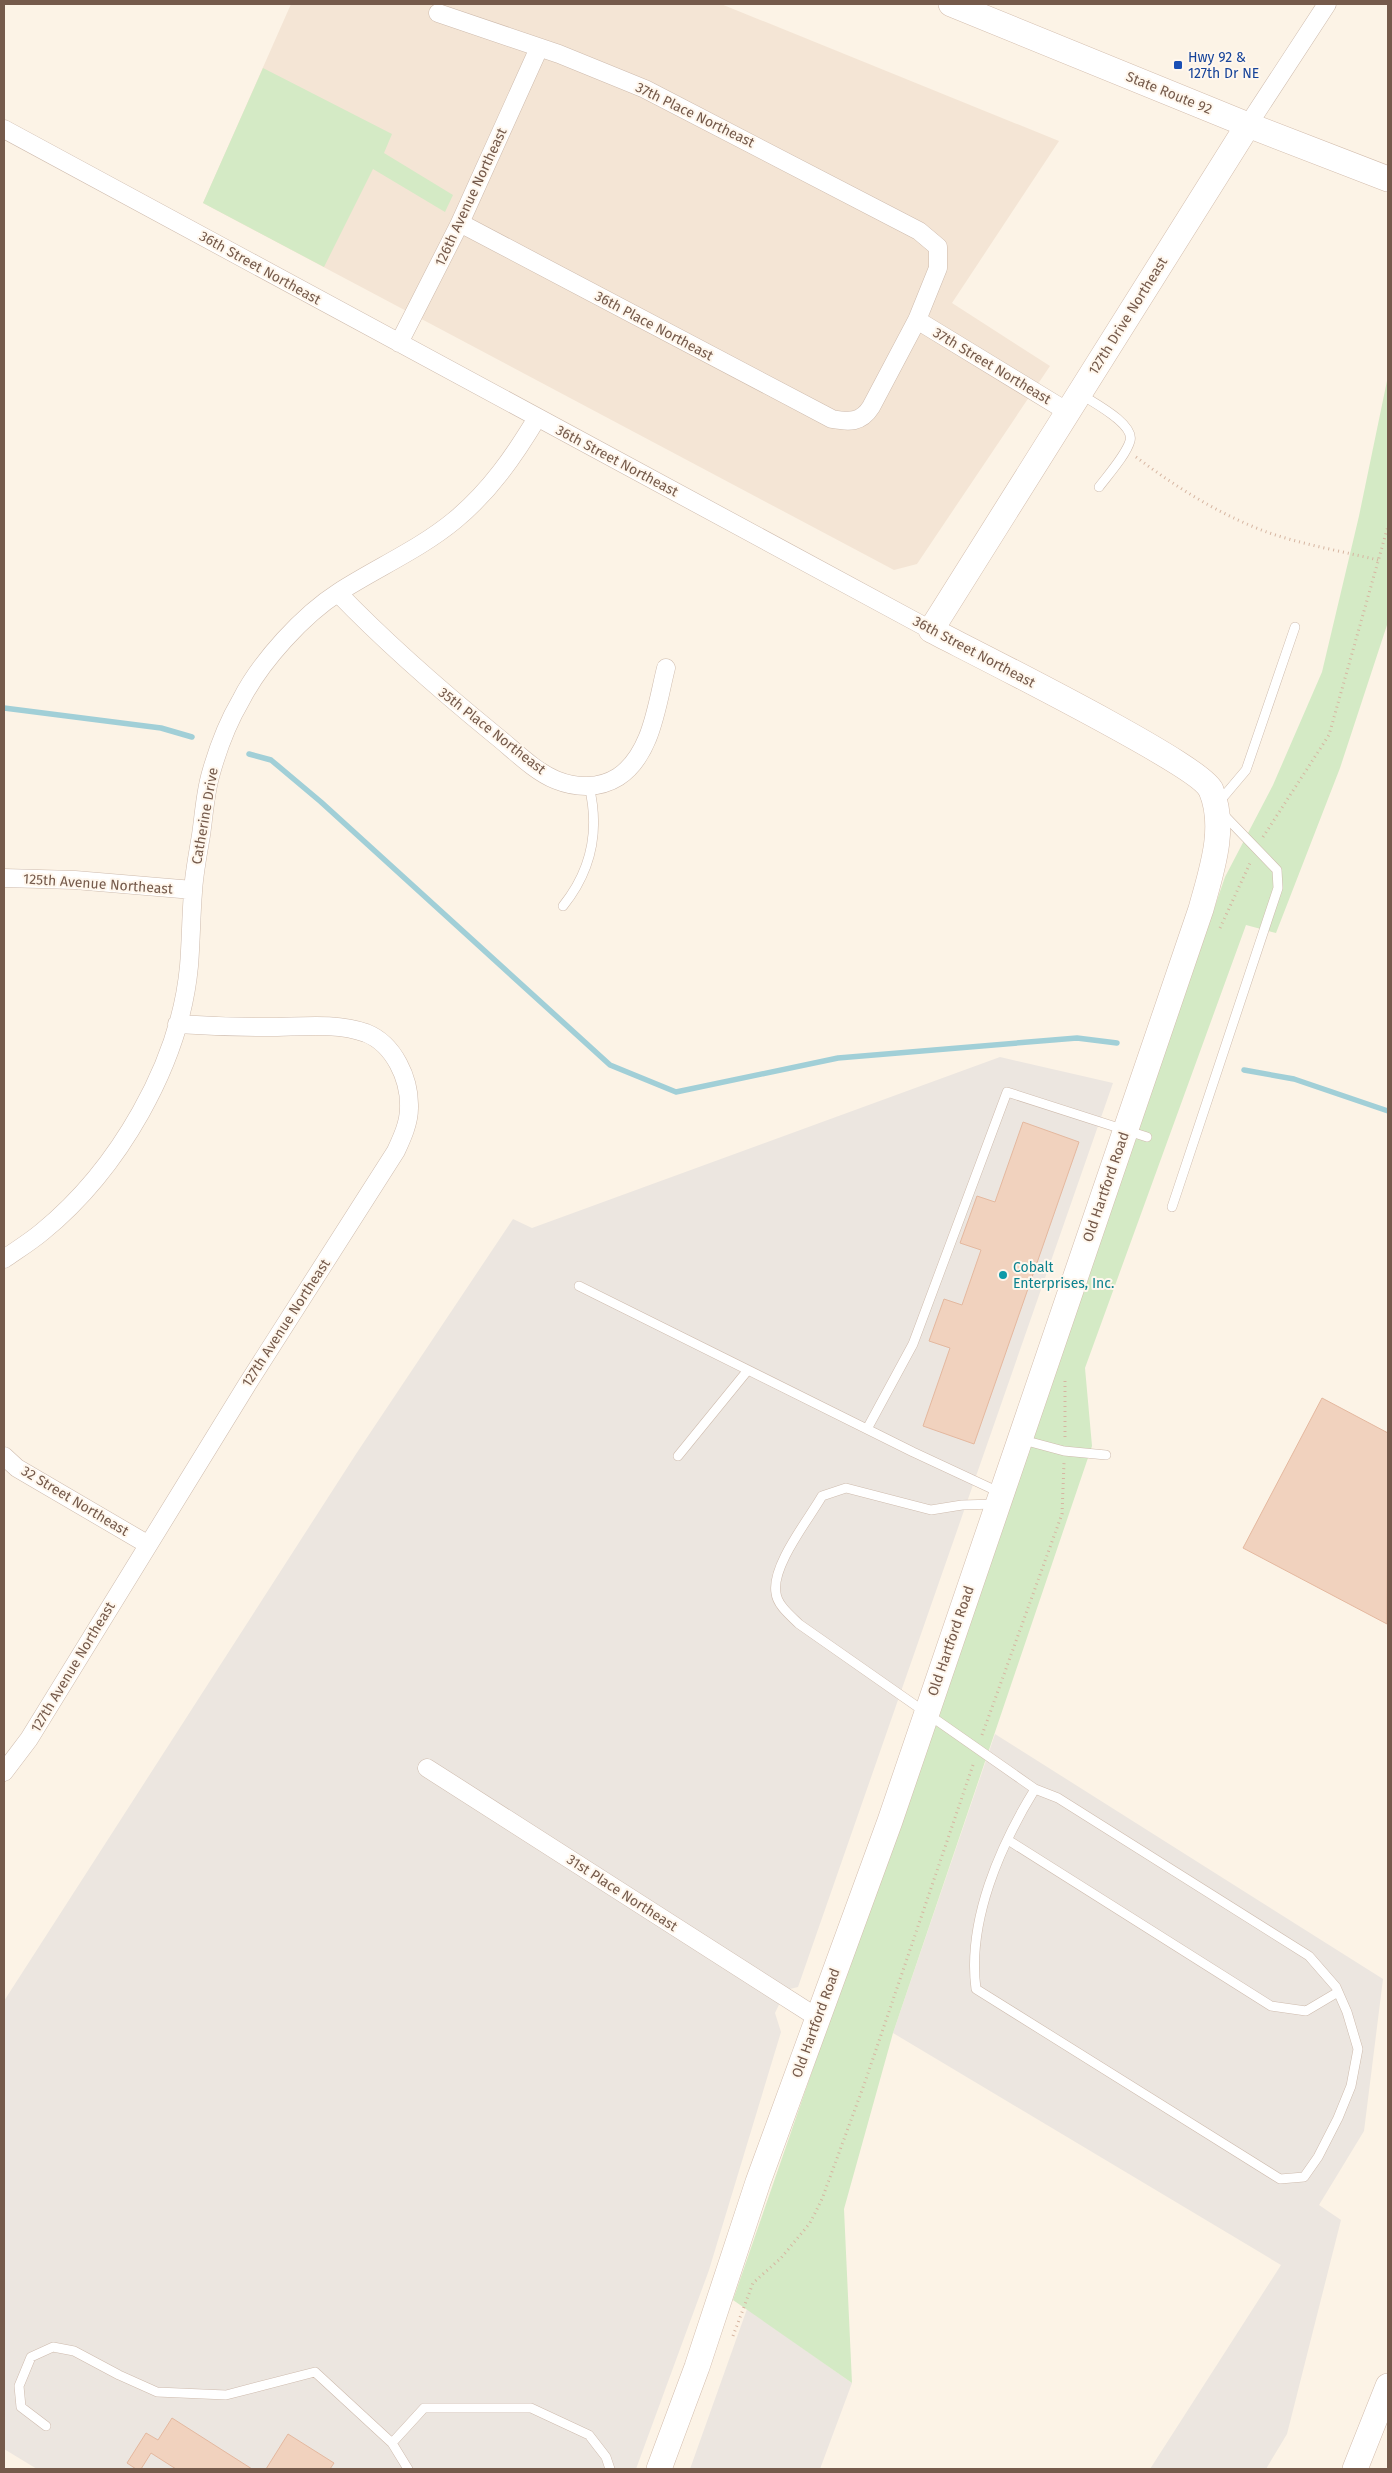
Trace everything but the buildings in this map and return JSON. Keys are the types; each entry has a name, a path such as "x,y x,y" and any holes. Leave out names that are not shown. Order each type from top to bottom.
{"street":[{"name":"State Route 92","path":"950,4 1248,125 1388,179"},
{"name":"127th Drive Northeast","path":"931,630 1248,125 1327,4"},
{"name":"37th Place Northeast","path":"438,13 559,54 645,89 919,231 938,247 938,268 917,320"},
{"name":"126th Avenue Northeast","path":"399,343 460,223 539,48"},
{"name":"36th Street Northeast","path":"4,129 537,418 1175,760 1200,778 1210,788 1215,806"},
{"name":"36th Place Northeast","path":"460,223 832,419 850,423 865,416 917,320"},
{"name":"37th Street Northeast","path":"917,320 1074,402"},
{"name":"Catherine Drive","path":"4,1259 43,1232 79,1198 110,1160 139,1115 166,1058 177,1024 189,967 193,890 210,774 225,732 242,697 265,663 297,626 338,593 415,550 455,520 486,492 514,456 537,418"},
{"name":"35th Place Northeast","path":"338,593 382,639 530,764 555,780 576,786 597,785 618,776 635,760 646,740 666,668"},
{"name":"Old Hartford Road","path":"659,2469 697,2367 758,2182 926,1714 1020,1439 1136,1133 1214,859 1218,827 1215,806"},
{"name":"125th Avenue Northeast","path":"4,878 75,880 193,890"},
{"name":"127th Avenue Northeast","path":"4,1772 29,1739 147,1544 396,1151 404,1132 409,1109 408,1088 401,1068 384,1045 368,1034 349,1029 320,1026 229,1027 177,1024"},
{"name":"32 Street Northeast","path":"4,1456 17,1468 147,1544"},
{"name":"31st Place Northeast","path":"427,1768 818,2018"},
{"path":"1355,2469 1388,2386"}],"lane":[{"path":"1074,402 1127,427 1130,439 1125,450 1099,487"},
{"path":"1172,1206 1278,888 1277,870 1215,806 1246,770 1295,627"},
{"path":"562,906 586,870 593,843 595,814 589,786"},
{"path":"867,1429 913,1344 1007,1092 1136,1133"},
{"path":"579,1286 867,1429 1000,1499"},
{"path":"678,1456 748,1370"},
{"path":"1020,1439 1064,1451 1106,1456"},
{"path":"1000,1499 931,1510 846,1488 822,1496 779,1569 776,1593 786,1610 799,1624 1035,1789 1058,1798 1309,1956 1338,1992 1347,2012 1358,2049 1351,2086 1338,2118 1318,2157 1304,2177 1280,2179 976,1989 973,1966 977,1934 987,1894 1008,1840 1035,1789"},
{"path":"1008,1840 1271,2006 1306,2011 1338,1992"},
{"path":"46,2426 21,2408 19,2386 32,2357 53,2347 74,2350 120,2375 158,2392 226,2395 315,2372 392,2443 408,2469"},
{"path":"392,2443 424,2408 531,2408 589,2435 606,2457 610,2469"}],"path":[{"path":"1125,450 1168,482 1230,517 1266,532 1378,560"},
{"path":"1217,934 1256,849 1275,816 1329,735 1388,526"},
{"path":"729,2345 753,2282 781,2258 810,2223 822,2199 865,2082 978,1750 1062,1514 1065,1371"}],"shaded area":[{"path":"291,4 721,4 1059,141 952,303 1050,366 917,564 894,570 203,203"},
{"path":"1000,1057 1113,1083 798,1987 786,1990 775,2013 781,2032 709,2270 636,2469 37,2469 4,2449 4,2001 356,1454 513,1219 532,1228"},
{"path":"995,1734 1383,1979 1364,2131 1319,2205 1341,2220 1287,2434 1266,2469 1150,2469 1281,2265 893,2033"},
{"path":"747,2309 852,2383 820,2469 690,2469"}],"green space":[{"path":"263,68 392,134 384,153 453,195 445,212 373,169 324,267 203,203"},
{"path":"1388,376 1388,622 1340,768 1276,933 1246,925 1085,1368 1092,1446 893,2033 844,2209 852,2383 733,2300 1225,877 1273,785 1322,672 1359,516"}],"waterway":[{"path":"4,708 161,728 192,737"},
{"path":"249,754 271,760 321,802 610,1065 676,1092 838,1058 1077,1038 1117,1043"},
{"path":"1244,1070 1294,1079 1388,1111"}],"place":[{"name":"Hwy 92 & 127th Dr NE","path":"1178,65"},
{"name":"Cobalt Enterprises, Inc.","path":"1003,1275"}]}
